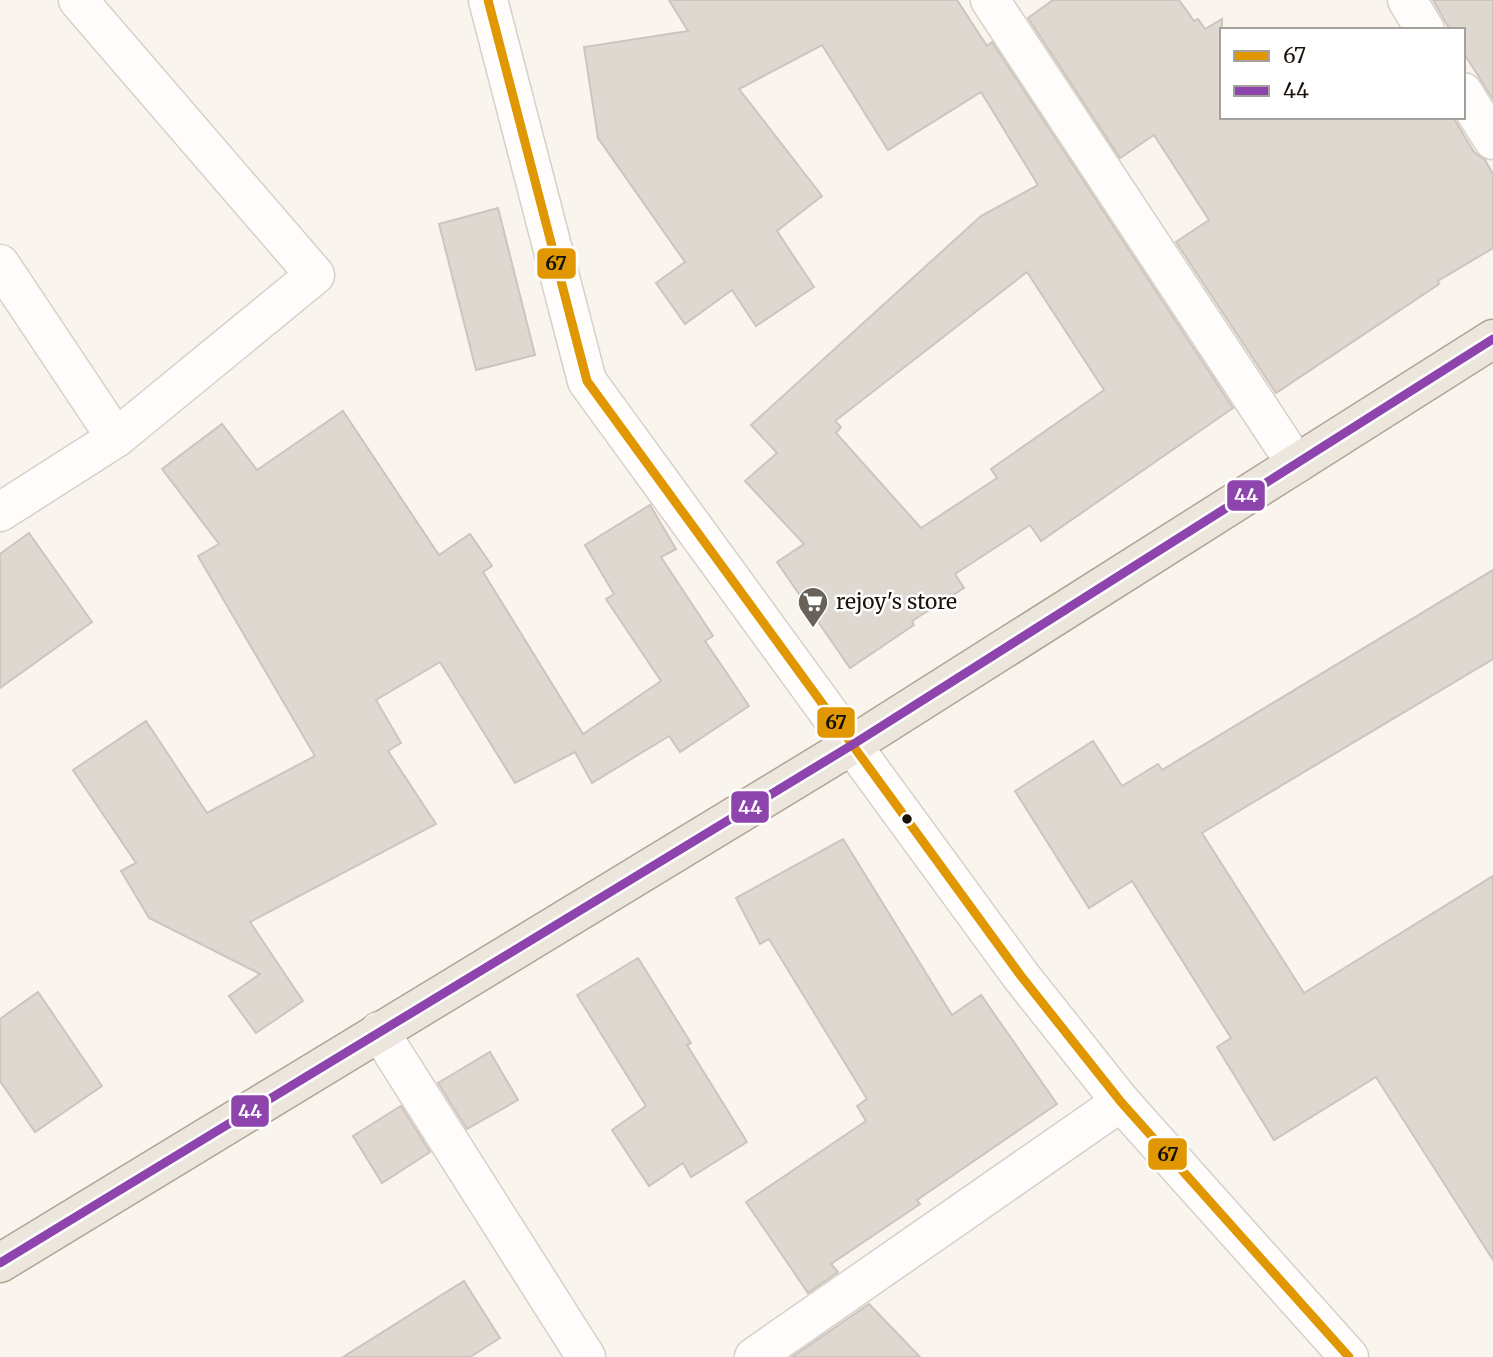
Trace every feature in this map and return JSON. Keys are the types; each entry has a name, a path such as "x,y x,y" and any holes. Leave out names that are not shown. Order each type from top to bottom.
{"main road":[{"path":"0,1263 852,745 1493,339"}],"street":[{"path":"0,512 116,438 315,275 78,0"},
{"path":"488,0 587,381 1021,976 1121,1102 1349,1357"},
{"path":"990,0 1296,464"},
{"path":"1407,0 1424,28"},
{"path":"1465,95 1493,140"},
{"path":"0,264 116,438"},
{"path":"379,1031 586,1357"},
{"path":"754,1357 1121,1102"}],"building":[{"path":"669,0 957,0 987,46 992,42 1233,408 1041,541 1030,525 955,574 964,588 912,621 914,625 850,668 777,562 804,544 745,481 777,453 751,425 981,216 1038,185 981,92 888,150 822,45 739,89 822,196 777,231 814,287 756,326 732,290 685,324 656,283 685,262 598,138 584,47 688,31","holes":["1027,272 1104,390 991,469 997,478 921,528 836,433 841,427 835,421"]},
{"path":"1053,0 1179,0 1194,21 1198,19 1205,29 1222,19 1220,119 1454,119 1474,152 1485,160 1493,174 1493,248 1438,281 1439,284 1276,393 1176,242 1209,220 1154,135 1120,158 1028,18"},
{"path":"1433,0 1493,0 1493,99 1465,55 1465,28 1449,28"},
{"path":"498,208 535,355 476,370 439,224"},
{"path":"343,411 439,555 470,534 492,566 483,572 583,734 661,681 606,599 614,594 585,545 650,505 676,549 661,557 713,636 705,641 749,706 680,752 669,736 592,783 575,752 515,783 440,662 376,700 401,743 388,751 436,824 250,922 303,1001 256,1033 229,996 260,974 149,918 121,871 136,863 73,770 146,721 207,813 315,756 198,556 219,544 162,469 222,424 257,470"},
{"path":"29,533 92,622 0,688 0,554"},
{"path":"1493,570 1493,659 1202,833 1304,993 1493,876 1493,1260 1376,1077 1274,1140 1217,1047 1231,1038 1132,881 1089,908 1015,791 1093,741 1122,786 1158,764 1162,770"},
{"path":"843,839 952,1015 981,995 1057,1104 917,1200 920,1204 831,1264 838,1272 808,1293 746,1202 866,1121 857,1106 867,1099 769,939 760,944 736,898"},
{"path":"638,958 691,1043 687,1045 747,1142 691,1177 683,1163 649,1186 612,1130 646,1106 577,995"},
{"path":"38,992 102,1086 35,1132 0,1081 0,1019"},
{"path":"490,1052 518,1100 467,1129 438,1083"},
{"path":"401,1106 430,1152 382,1183 353,1136"},
{"path":"464,1281 500,1338 470,1357 343,1357"},
{"path":"869,1304 920,1357 792,1357"}],"transit line":[{"name":"67","path":"488,0 587,381 1021,976 1121,1102 1349,1357"},
{"name":"44","path":"0,1263 852,745 1493,339"}],"place":[{"name":"rejoy's store","path":"813,629"}]}
